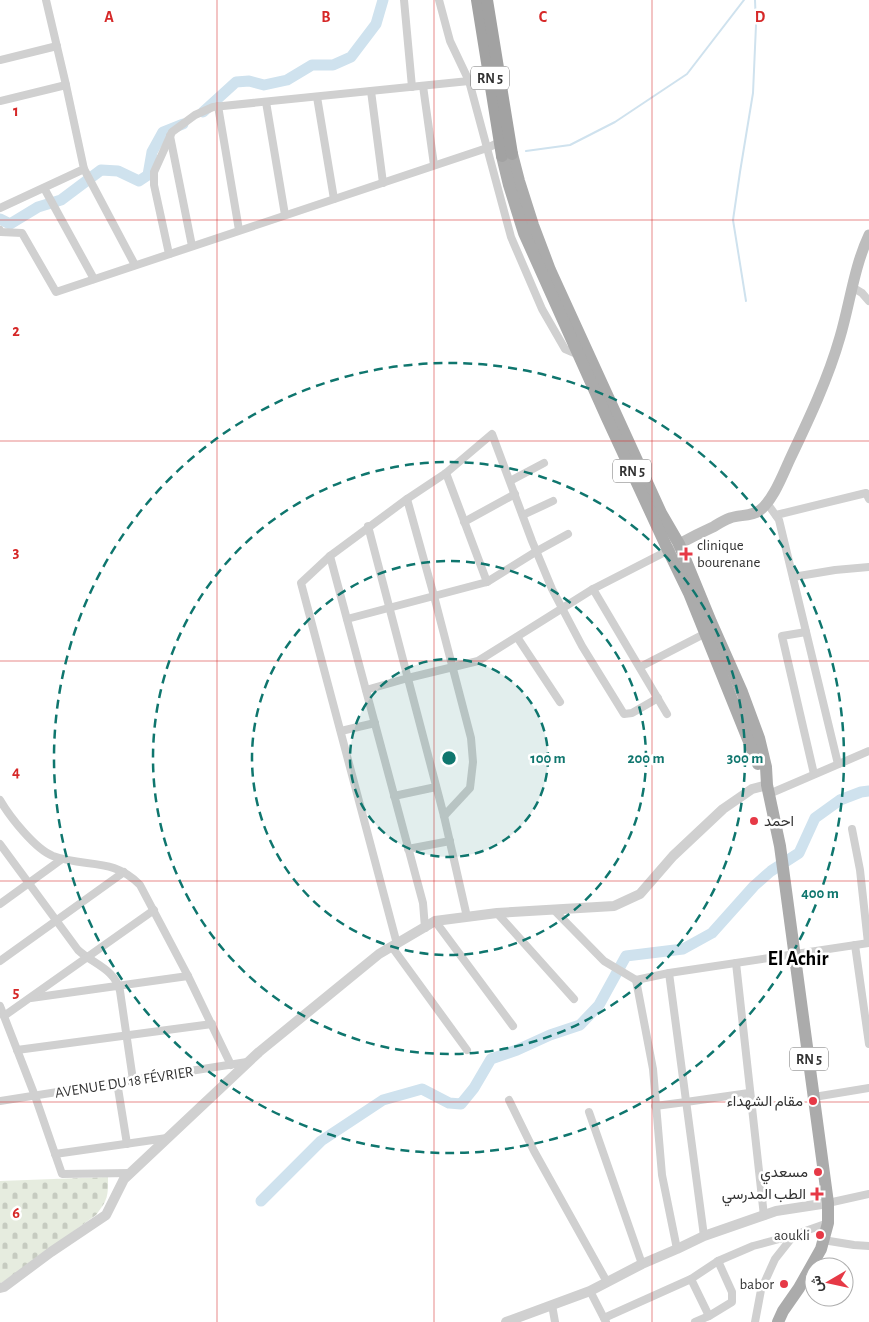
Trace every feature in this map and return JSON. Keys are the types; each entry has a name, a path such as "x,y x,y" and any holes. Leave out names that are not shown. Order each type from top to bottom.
{"highway":[{"name":"RN 5","path":"478,0 500,142 507,155"},
{"name":"RN 5","path":"487,0 507,155"}],"main road":[{"name":"RN 5","path":"507,155 509,185 524,233 579,355 674,547 742,692 766,768 768,789 780,846 828,1203 828,1223 821,1249 778,1322"},
{"name":"RN 5","path":"507,155 519,181 550,270 661,513 689,593 768,789"},
{"path":"674,547 730,518 759,511 766,503 783,475 827,378 841,336 862,249 869,235"}],"street":[{"path":"46,0 84,170 135,265"},
{"path":"404,0 412,87"},
{"path":"439,0 450,41 468,82 511,237 542,309 565,349 579,355"},
{"path":"0,60 56,46"},
{"path":"169,254 154,185 154,172 160,155 172,132 195,115 218,106 468,82"},
{"path":"0,101 66,86"},
{"path":"423,86 434,165"},
{"path":"371,91 383,183"},
{"path":"317,97 334,199"},
{"path":"266,102 285,215"},
{"path":"218,106 239,230"},
{"path":"170,136 192,246"},
{"path":"0,230 1,232 22,234 56,292 487,148 500,142"},
{"path":"0,208 84,170"},
{"path":"44,188 94,279"},
{"path":"852,287 862,293 869,301"},
{"path":"467,1050 394,945 341,731 301,582 368,526 446,473 492,434 552,589 582,646 624,714 632,713 658,698"},
{"path":"510,481 544,464"},
{"path":"446,473 487,582"},
{"path":"776,515 866,492 869,499"},
{"path":"464,522 515,494"},
{"path":"407,499 471,738 473,762 470,788 444,816"},
{"path":"522,515 553,501"},
{"path":"766,503 779,520 838,764"},
{"path":"368,526 444,816 467,917"},
{"path":"347,619 487,582 568,534"},
{"path":"366,690 478,661 593,589 674,547"},
{"path":"330,556 422,903 425,928"},
{"path":"793,577 869,567"},
{"path":"593,589 667,714"},
{"path":"640,667 706,632"},
{"path":"806,632 782,636 814,774"},
{"path":"517,637 560,702"},
{"path":"341,731 375,723"},
{"path":"0,1288 106,1215 124,1179 247,1062 379,954 435,921 497,913 614,906 640,894 673,856 723,809 752,789 768,789 814,774 869,751"},
{"path":"394,796 436,787"},
{"path":"1,803 42,850 62,859 113,867 124,872 140,885 232,1065"},
{"path":"554,910 604,961 636,980 670,973 869,943 860,870 852,829"},
{"path":"408,849 450,842"},
{"path":"0,844 74,945 86,957 109,972 116,979 119,986 133,1080"},
{"path":"0,904 62,859"},
{"path":"860,870 869,868"},
{"path":"0,961 124,872"},
{"path":"4,1016 154,910"},
{"path":"497,913 574,1000"},
{"path":"435,921 513,1026"},
{"path":"855,945 868,1026 869,1044"},
{"path":"736,964 764,1216"},
{"path":"670,973 704,1236"},
{"path":"28,998 188,976"},
{"path":"636,980 653,1069 662,1175 677,1249"},
{"path":"0,1006 35,1096 62,1174 131,1173"},
{"path":"17,1050 212,1024"},
{"name":"AVENUE DU 18 FÉVRIER","path":"0,1101 247,1062"},
{"path":"117,1082 127,1144"},
{"path":"814,1097 869,1088"},
{"path":"655,1106 749,1093"},
{"path":"509,1100 534,1151 607,1282"},
{"path":"590,1112 642,1264"},
{"path":"55,1154 167,1138"},
{"path":"506,1322 590,1291 642,1264 704,1236 776,1211 869,1194"},
{"path":"590,1291 605,1320 692,1279 718,1261 754,1246 828,1223"},
{"path":"755,1322 761,1290 775,1258 794,1235"},
{"path":"823,1240 869,1246"},
{"path":"695,1322 732,1302 732,1292 718,1261"},
{"path":"692,1279 708,1316"},
{"path":"552,1305 555,1322"}],"green space":[{"path":"108,1177 106,1198 96,1215 0,1283 0,1181"}],"waterway":[{"path":"203,112 236,82 249,81 264,85 287,80 312,65 333,65 351,57 376,24 383,0"},
{"path":"526,151 570,145 615,122 687,74 744,0"},
{"path":"746,301 733,220 753,93 756,25 755,0"},
{"path":"0,219 10,224 38,207 61,200 101,170 118,171 139,181 148,175 152,152 163,132 183,124"},
{"path":"261,1201 321,1141 383,1100 422,1089 449,1103 461,1104 474,1088 491,1059 580,1025 599,1005 626,956 683,949 712,933 754,886 771,871 799,853 815,818 840,800 869,791"}],"place":[{"name":"clinique bourenane","path":"686,554"},
{"name":"احمد","path":"754,821"},
{"name":"مقام الشهداء","path":"813,1101"},
{"name":"مسعدي","path":"818,1172"},
{"name":"الطب المدرسي","path":"817,1194"},
{"name":"aoukli","path":"820,1235"},
{"name":"babor","path":"784,1284"}],"district":[{"name":"El Achir","path":"798,958"}]}
